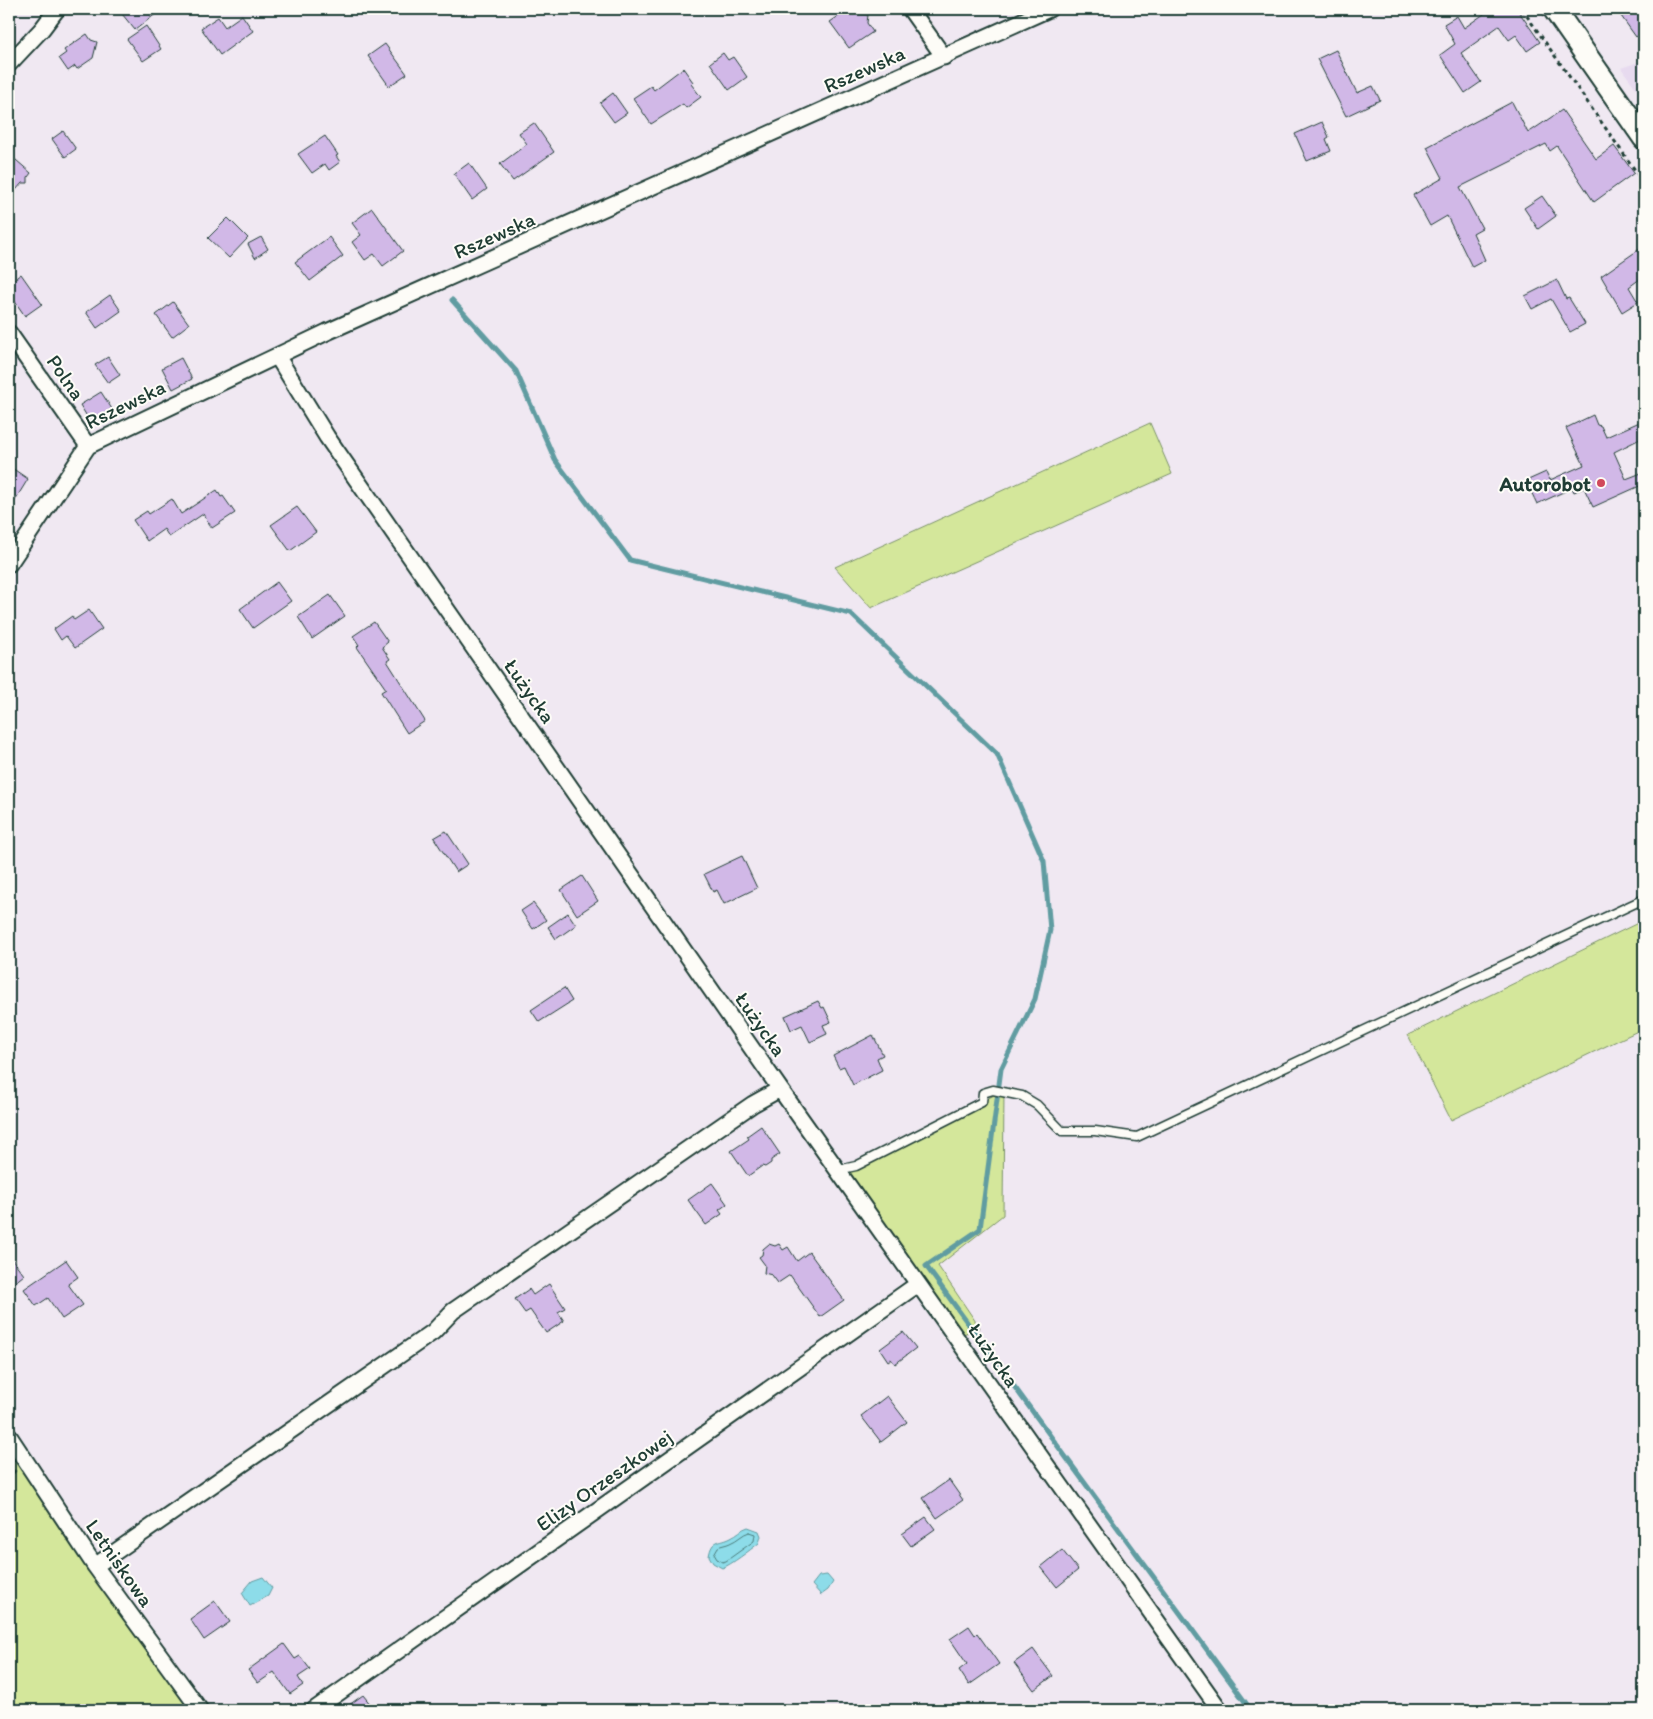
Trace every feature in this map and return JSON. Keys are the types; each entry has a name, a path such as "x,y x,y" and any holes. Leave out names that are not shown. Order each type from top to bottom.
{"main road":[{"path":"1554,9 1644,138"}],"street":[{"path":"9,64 42,29 57,9"},
{"path":"910,9 944,57"},
{"name":"Rszewska","path":"9,564 88,446 277,356 1049,9"},
{"name":"Polna","path":"9,333 88,446"},
{"name":"Łużycka","path":"277,356 326,436 780,1088 1220,1710"},
{"path":"95,1566 433,1332 453,1310 753,1104 780,1088"},
{"name":"Elizy Orzeszkowej","path":"314,1710 918,1284"},
{"name":"Letniskowa","path":"9,1436 95,1566 200,1710"}],"lane":[{"path":"838,1170 856,1166 982,1102 983,1093 993,1090 1022,1096 1037,1105 1062,1131 1095,1131 1136,1137 1644,899"}],"path":[{"path":"1522,9 1644,183"}],"shaded area":[{"path":"1644,60 1644,99 1621,68"}],"green space":[{"path":"1150,423 1172,474 871,608 835,567"},
{"path":"1644,920 1644,1028 1451,1120 1408,1035"},
{"path":"1004,1090 1003,1215 938,1266 980,1328 963,1334 846,1171"},
{"path":"9,1450 98,1582 191,1710 9,1710"}],"water":[{"path":"748,1527 759,1531 761,1536 759,1543 722,1568 713,1563 709,1556 712,1546"},
{"path":"827,1575 833,1582 828,1590 821,1595 812,1585 819,1576"},
{"path":"263,1577 272,1588 268,1596 250,1606 242,1593 252,1581"}],"building":[{"path":"118,9 162,9 135,30"},
{"path":"849,9 853,15 859,11 861,14 868,15 867,23 873,32 849,48 830,22"},
{"path":"1491,9 1517,9 1540,42 1527,51 1516,35 1509,40 1499,26 1461,53 1481,82 1465,93 1440,55 1455,44 1444,24 1457,16 1464,28"},
{"path":"1616,9 1644,9 1644,31 1636,37"},
{"path":"242,15 253,31 220,55 201,28 218,17 225,27"},
{"path":"146,26 161,49 143,61 127,39"},
{"path":"87,34 91,40 97,42 93,58 77,69 75,66 68,71 59,58 66,53 64,50"},
{"path":"385,44 407,74 389,86 368,56"},
{"path":"1336,50 1357,93 1373,86 1380,100 1346,116 1317,59"},
{"path":"723,53 728,60 733,57 747,77 729,90 710,63"},
{"path":"683,68 693,82 691,84 701,97 686,108 683,104 651,124 633,98 651,86 654,90"},
{"path":"613,93 627,113 614,122 600,103"},
{"path":"1512,102 1528,133 1562,110 1596,159 1614,146 1634,173 1594,202 1557,146 1550,151 1546,144 1460,187 1482,228 1473,233 1485,260 1472,267 1447,216 1430,226 1413,195 1443,178 1427,147"},
{"path":"1322,122 1329,137 1326,139 1331,151 1307,161 1295,134"},
{"path":"534,123 554,152 513,181 500,164 527,144 519,133"},
{"path":"63,131 76,149 65,157 52,139"},
{"path":"325,136 338,155 336,156 340,162 329,170 325,164 312,173 298,154"},
{"path":"9,154 31,173 28,177 28,183 22,183 16,190 9,184"},
{"path":"469,163 487,189 472,200 454,174"},
{"path":"1542,196 1556,216 1538,229 1524,208"},
{"path":"372,208 403,251 383,266 374,254 365,260 352,242 361,235 352,223"},
{"path":"228,218 248,238 229,258 208,238"},
{"path":"261,237 268,249 255,258 248,244"},
{"path":"329,237 343,256 310,281 295,262"},
{"path":"1644,246 1644,276 1629,287 1638,302 1622,312 1601,276"},
{"path":"21,274 42,304 25,316 9,293 9,283"},
{"path":"1557,280 1566,299 1569,298 1585,324 1570,332 1551,299 1532,309 1525,296"},
{"path":"110,295 121,311 97,328 86,312"},
{"path":"173,302 189,324 172,337 156,315"},
{"path":"108,357 120,375 108,383 95,365"},
{"path":"181,358 192,379 173,389 162,368"},
{"path":"101,392 112,409 91,423 80,405"},
{"path":"1593,415 1597,425 1601,426 1606,437 1644,420 1644,437 1614,452 1626,479 1644,472 1644,484 1593,507 1584,488 1574,492 1572,488 1537,504 1526,481 1546,472 1550,480 1584,465 1566,428"},
{"path":"9,466 28,479 9,510"},
{"path":"217,490 235,513 212,528 203,514 169,537 164,529 147,541 133,520 147,511 149,514 172,499 181,514"},
{"path":"297,507 316,532 290,551 271,525"},
{"path":"277,582 291,601 253,628 240,609"},
{"path":"330,595 345,616 312,639 298,617"},
{"path":"89,610 102,629 75,648 66,636 61,640 54,629 72,616 74,620"},
{"path":"374,622 388,642 382,647 390,659 387,661 425,721 407,733 381,692 386,689 357,647 359,645 353,636"},
{"path":"446,831 468,864 456,872 434,838"},
{"path":"742,856 757,888 724,904 717,890 713,892 704,874"},
{"path":"582,876 598,901 577,915 561,890"},
{"path":"533,903 546,920 533,929 521,911"},
{"path":"568,913 576,925 556,939 548,927"},
{"path":"564,988 572,1001 539,1022 531,1010"},
{"path":"818,1001 822,1008 824,1007 831,1022 823,1025 827,1034 810,1042 802,1025 791,1030 785,1016"},
{"path":"873,1035 883,1055 877,1058 882,1070 853,1085 844,1066 839,1068 833,1056"},
{"path":"761,1126 780,1154 771,1160 771,1163 765,1167 762,1166 748,1176 731,1151 749,1139 747,1136"},
{"path":"712,1183 727,1204 719,1210 722,1214 706,1225 688,1200"},
{"path":"769,1244 775,1246 779,1244 783,1250 788,1247 797,1261 809,1252 844,1300 820,1317 790,1275 778,1283 772,1275 764,1273 765,1265 759,1257 762,1255 763,1249"},
{"path":"9,1255 24,1275 9,1287"},
{"path":"66,1260 78,1277 68,1284 83,1305 62,1319 48,1298 36,1306 24,1289"},
{"path":"549,1284 565,1308 558,1312 564,1321 546,1333 530,1310 525,1313 515,1299 529,1289 533,1295"},
{"path":"903,1332 916,1348 895,1364 891,1359 888,1361 880,1349"},
{"path":"887,1396 907,1422 881,1442 861,1416"},
{"path":"949,1480 963,1500 937,1518 923,1498"},
{"path":"926,1517 935,1529 911,1546 902,1534"},
{"path":"1062,1550 1078,1570 1057,1587 1041,1567"},
{"path":"215,1601 230,1622 204,1640 190,1619"},
{"path":"969,1626 975,1635 977,1633 999,1664 969,1685 959,1670 967,1664 950,1639"},
{"path":"284,1644 295,1659 300,1656 310,1669 298,1677 303,1685 290,1694 274,1672 258,1683 248,1670"},
{"path":"1033,1649 1053,1676 1034,1690 1014,1663"},
{"path":"363,1695 375,1710 342,1710"}],"waterway":[{"path":"452,300 516,371 555,460 630,560 851,614 997,754 1044,861 1050,930 1035,999 1001,1069 980,1229 926,1266 1251,1710"}],"place":[{"name":"Autorobot","path":"1601,483"}]}
